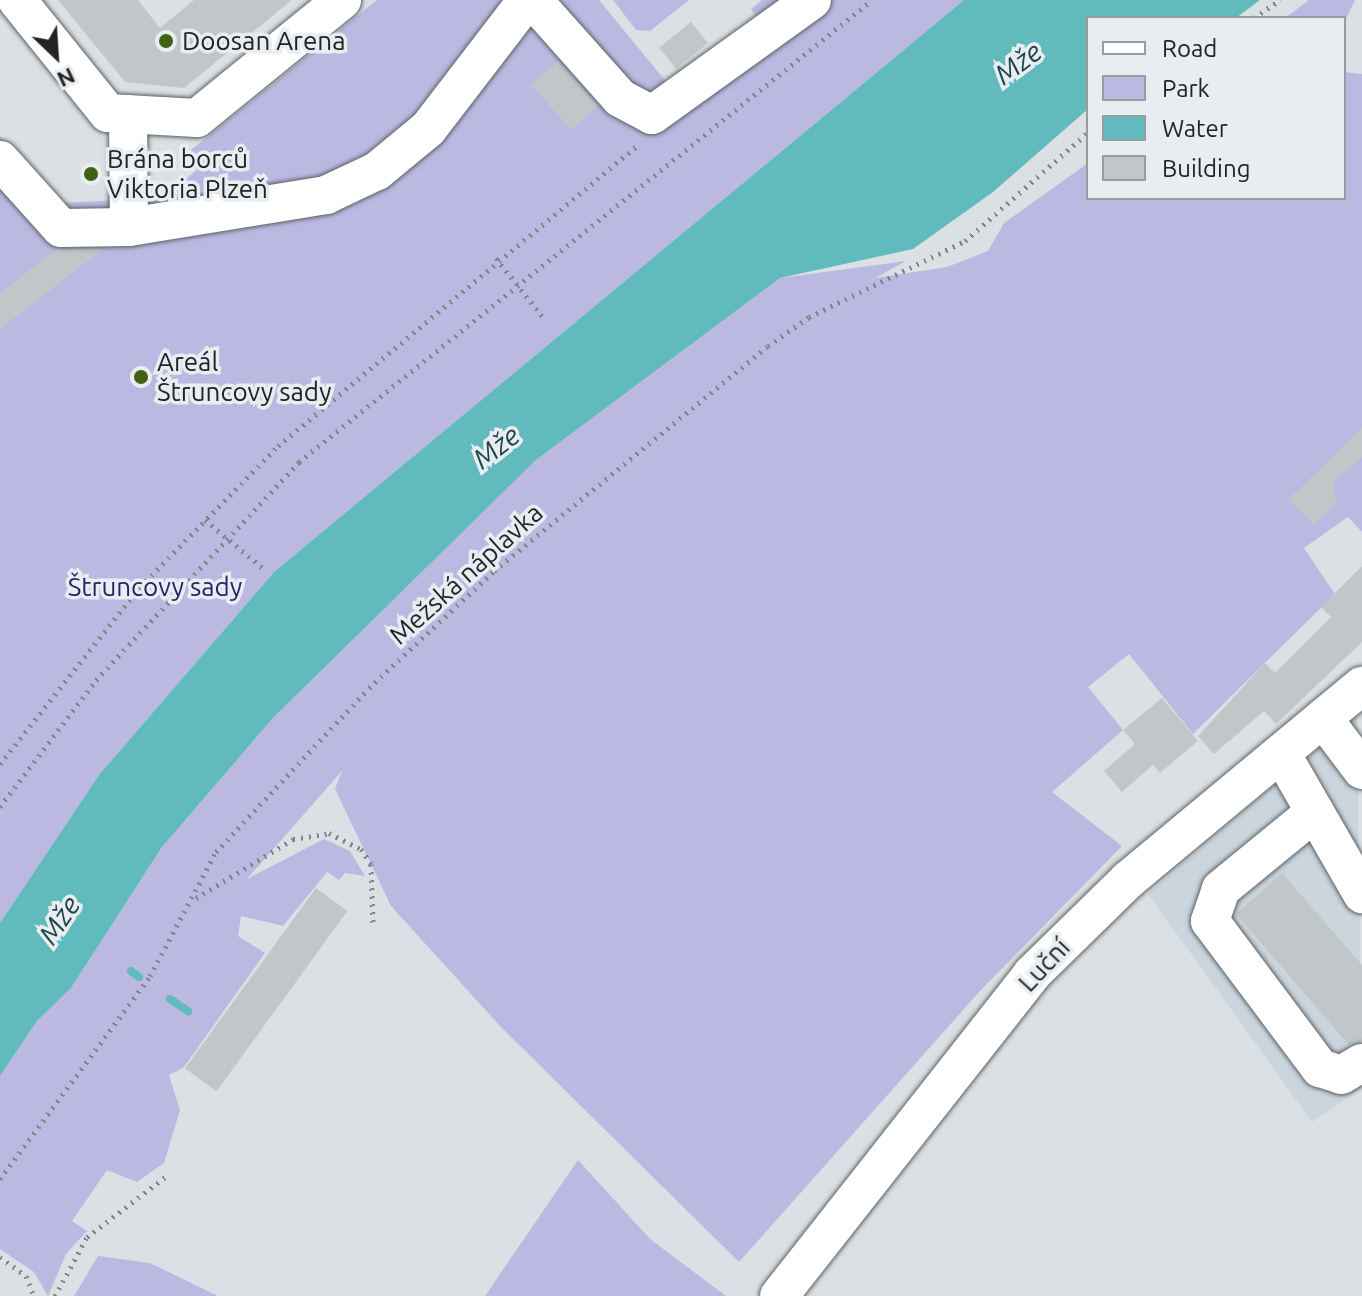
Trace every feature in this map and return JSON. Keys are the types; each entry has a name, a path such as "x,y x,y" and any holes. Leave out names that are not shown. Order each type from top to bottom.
{"street":[{"path":"17,0 108,113 197,118 342,0"},
{"path":"0,160 49,221 129,227 305,200 377,171 453,103 527,0"},
{"path":"533,0 620,98 652,115 812,0"},
{"path":"128,114 129,227"},
{"name":"Luční","path":"779,1296 1032,974 1128,880 1362,686"},
{"path":"1323,718 1362,770"},
{"path":"1281,753 1362,894"},
{"path":"1315,812 1221,889 1210,921 1320,1068 1341,1075 1362,1063"}],"path":[{"path":"0,807 96,680 310,452 515,283 872,0"},
{"path":"1257,16 1280,0"},
{"path":"0,764 140,587 278,446 496,258 654,132"},
{"name":"Mežská náplavka","path":"0,1179 150,976 196,898 216,852 244,816 494,571 768,346 809,317 965,241 1086,134"},
{"path":"496,258 542,316"},
{"path":"205,520 263,568"},
{"path":"196,898 293,839 329,833 361,849 371,864 373,924"},
{"path":"55,1296 87,1237 169,1174"},
{"path":"0,1257 26,1276 34,1296"}],"shaded area":[{"path":"1357,713 1362,1088 1312,1122 1148,894"}],"green space":[{"name":"Štruncovy sady","path":"377,0 599,0 668,84 759,21 751,9 762,0 964,0 274,572 99,775 0,923 0,136 58,203 162,198 197,170 185,155"},
{"path":"613,0 689,0 650,31 636,30"},
{"path":"1309,0 1355,0 1346,19 1346,16 1288,16"},
{"path":"1346,72 1362,74 1362,532 1348,517 1304,548 1335,594 1193,734 1129,654 1088,687 1123,730 1052,792 1122,846 980,991 739,1262 500,1026 391,906 335,789 342,771 247,879 324,839 350,851 365,876 345,873 339,880 327,872 283,926 241,916 238,936 265,953 184,1067 169,1075 180,1110 164,1163 137,1182 107,1170 72,1221 87,1231 66,1254 48,1296 34,1272 0,1249 0,1076 37,1021 71,988 162,847 273,718 536,460 780,278 906,261 875,278 947,267 988,251 1004,223 1086,164 1086,200 1346,200"},
{"path":"578,1160 650,1239 726,1296 485,1296"},
{"path":"98,1256 150,1263 218,1296 74,1296"}],"water":[{"name":"Mže","path":"964,0 1260,0 1239,16 1086,16 1086,111 993,192 913,249 780,278 536,460 273,718 162,847 71,988 37,1021 0,1076 0,923 99,775 274,572"}],"building":[{"name":"Doosan Arena","path":"58,0 138,0 160,28 194,0 292,0 184,88 125,82"},
{"path":"691,22 708,43 676,69 659,48"},
{"path":"558,61 598,106 571,130 531,85"},
{"path":"57,249 103,249 0,329 0,293"},
{"path":"1362,428 1362,457 1333,482 1336,503 1314,525 1289,499"},
{"path":"1362,566 1362,642 1276,724 1264,711 1214,754 1198,736 1265,663 1275,673 1331,617 1321,607"},
{"path":"1162,698 1198,741 1160,773 1153,765 1122,792 1104,771 1135,744 1123,730"},
{"path":"1282,873 1362,965 1362,1041 1349,1045 1236,914"},
{"path":"316,888 348,911 216,1091 185,1068"}],"waterway":[{"path":"131,971 139,977"},
{"path":"170,999 188,1011"}],"place":[{"name":"Doosan Arena","path":"166,41"},
{"name":"Brána borců Viktoria Plzeň","path":"91,174"},
{"name":"Areál Štruncovy sady","path":"141,377"}]}
